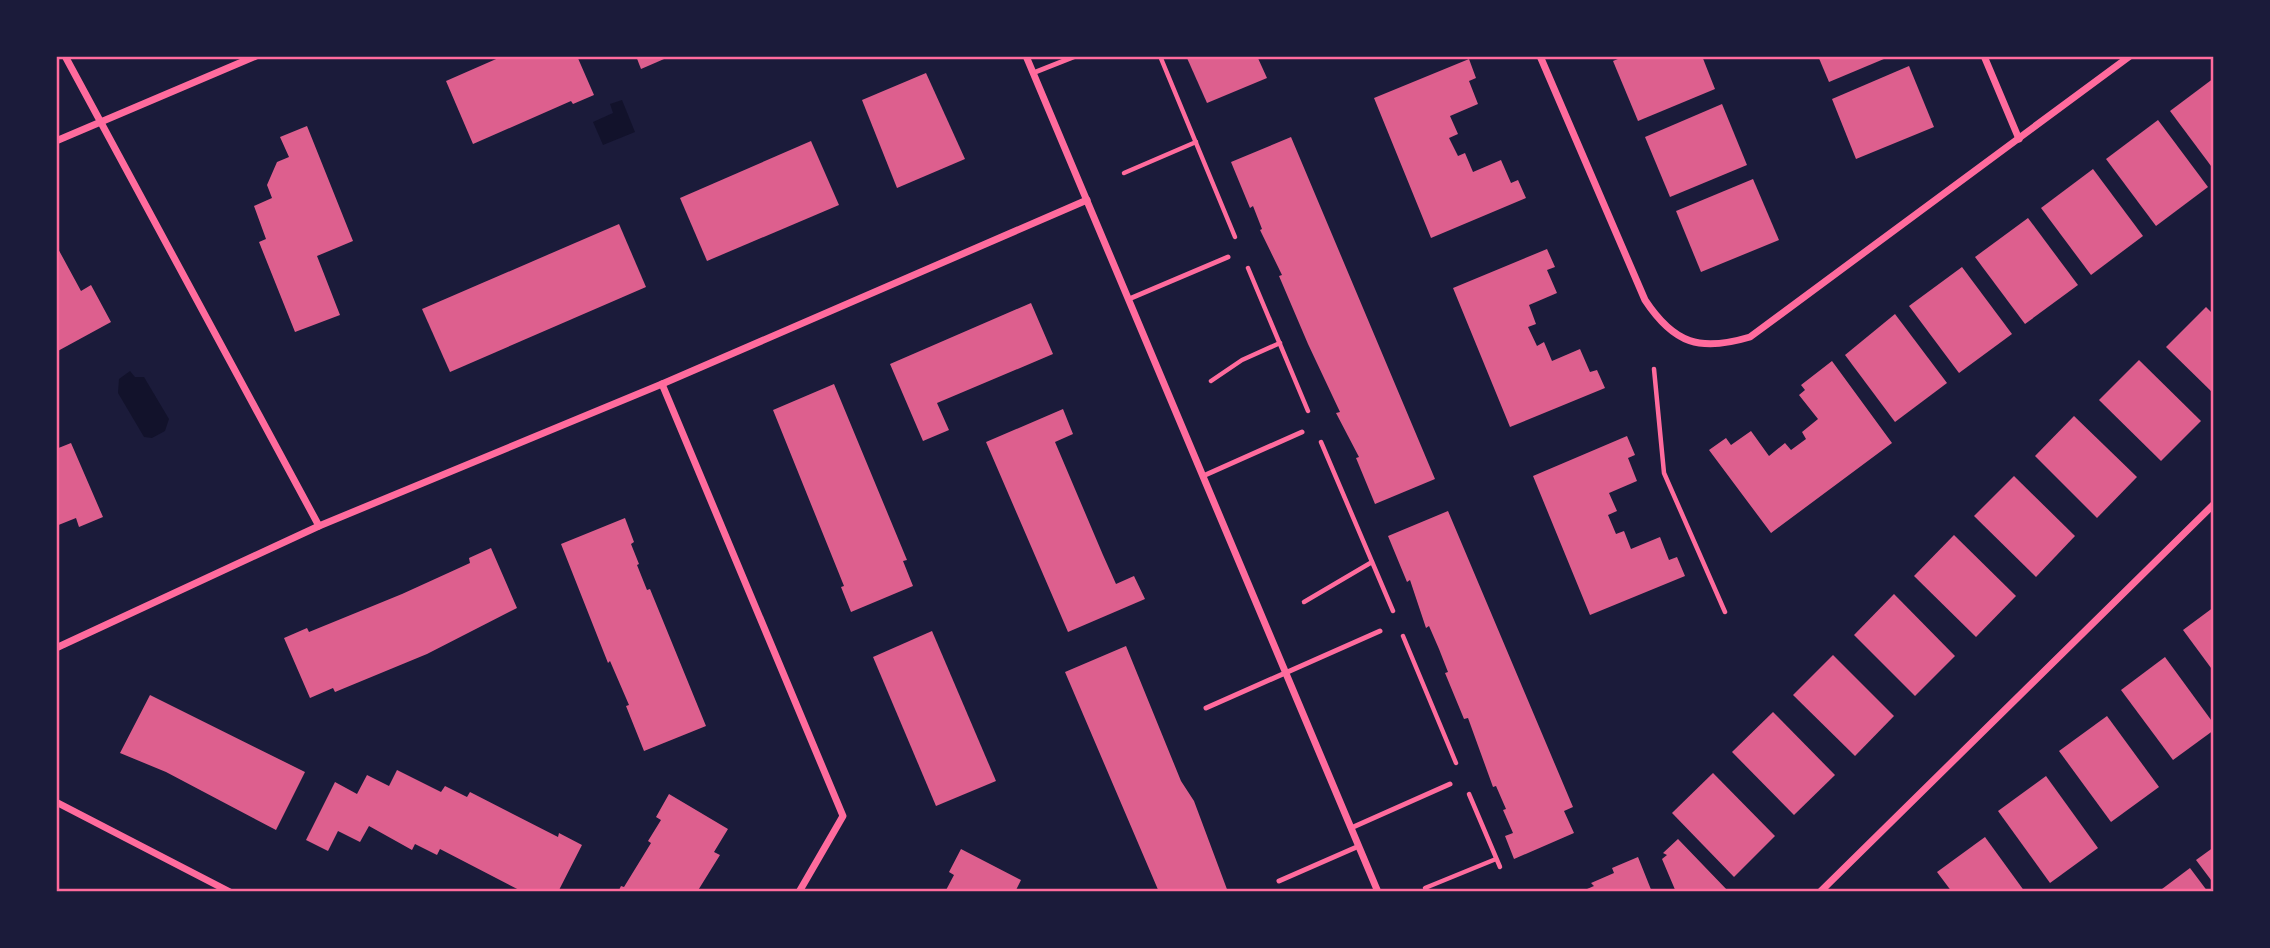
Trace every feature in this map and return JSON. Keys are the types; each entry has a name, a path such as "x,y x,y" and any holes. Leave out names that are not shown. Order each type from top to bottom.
{"street":[{"path":"65,56 319,526"},
{"path":"56,141 256,56"},
{"path":"1026,56 1378,892"},
{"path":"1541,56 1645,300 1661,325 1679,337 1706,344 1728,343 1751,337 2130,56"},
{"path":"1984,56 2019,139"},
{"path":"56,648 319,526 662,384 1087,200"},
{"path":"662,384 843,816 799,892"},
{"path":"1821,892 2214,504"},
{"path":"56,802 230,892"}],"lane":[{"path":"1033,73 1076,56"},
{"path":"1129,299 1228,257"},
{"path":"1203,476 1302,432"},
{"path":"1206,708 1380,631"},
{"path":"1351,828 1450,784"},
{"path":"1279,881 1359,846"}],"path":[{"path":"1160,56 1238,243"},
{"path":"1124,173 1196,142"},
{"path":"1243,256 1312,420"},
{"path":"1211,381 1242,360 1280,343"},
{"path":"1654,369 1664,473 1725,612"},
{"path":"1318,433 1460,772"},
{"path":"1304,602 1372,562"},
{"path":"1465,785 1500,867"},
{"path":"1425,888 1496,859"}],"shaded area":[{"path":"622,100 635,132 603,145 593,122 613,113 610,104"},
{"path":"130,371 135,377 144,377 169,419 165,431 152,438 144,437 118,393 119,379"}],"building":[{"path":"503,56 577,56 594,95 573,104 571,101 473,144 446,81"},
{"path":"636,56 671,56 641,69"},
{"path":"1257,56 1267,78 1207,103 1187,58"},
{"path":"1625,56 1702,56 1715,89 1638,121 1613,61"},
{"path":"1818,56 1891,56 1829,82"},
{"path":"1469,59 1476,78 1469,81 1478,104 1450,116 1458,134 1449,138 1458,156 1465,153 1473,172 1501,160 1511,183 1518,180 1526,198 1431,238 1374,98"},
{"path":"1909,66 1934,127 1856,159 1832,99"},
{"path":"926,73 965,159 897,188 862,100"},
{"path":"2214,78 2214,170 2170,111"},
{"path":"1722,104 1747,165 1670,197 1645,137"},
{"path":"2158,120 2208,187 2156,226 2106,159"},
{"path":"307,126 353,241 317,256 340,315 295,332 259,242 266,239 254,206 272,198 267,185 277,162 289,157 280,137"},
{"path":"1291,137 1435,479 1375,504 1356,458 1359,457 1336,413 1340,412 1279,276 1282,275 1260,230 1262,229 1253,206 1250,208 1231,162"},
{"path":"811,141 839,205 707,261 680,198"},
{"path":"2093,169 2143,236 2091,275 2041,208"},
{"path":"1753,179 1779,240 1701,272 1676,211"},
{"path":"2028,218 2078,285 2025,324 1975,257"},
{"path":"619,224 646,287 450,372 422,309"},
{"path":"56,245 81,291 91,285 111,322 56,352"},
{"path":"1547,249 1555,267 1547,270 1557,293 1529,305 1536,324 1528,327 1537,346 1544,342 1552,361 1580,349 1590,372 1597,370 1605,388 1510,427 1453,288"},
{"path":"1962,267 2012,334 1959,373 1909,306"},
{"path":"1031,303 1053,354 937,403 949,430 923,441 890,364"},
{"path":"2206,307 2214,315 2214,394 2166,347"},
{"path":"1895,314 1947,383 1895,422 1845,355"},
{"path":"2139,360 2201,421 2161,461 2099,400"},
{"path":"1832,361 1892,443 1771,533 1709,450 1726,438 1731,445 1751,431 1769,456 1785,443 1791,450 1806,439 1802,432 1818,419 1799,395 1805,390 1801,385"},
{"path":"834,384 907,560 903,561 913,586 851,612 841,587 844,586 773,410"},
{"path":"1063,409 1073,434 1055,442 1103,555 1116,584 1134,576 1145,599 1068,632 986,442"},
{"path":"2074,416 2137,477 2097,518 2035,456"},
{"path":"1627,436 1635,455 1628,458 1637,481 1609,493 1617,511 1608,515 1616,534 1624,531 1631,549 1660,537 1669,560 1677,557 1685,576 1590,615 1533,476"},
{"path":"71,443 103,517 79,527 76,518 56,526 56,449"},
{"path":"2014,476 2075,536 2036,577 1974,516"},
{"path":"1448,511 1573,807 1564,811 1574,833 1514,859 1505,836 1513,833 1503,810 1506,809 1496,786 1493,787 1468,718 1464,719 1445,673 1448,672 1439,649 1429,626 1426,628 1410,580 1407,582 1388,536"},
{"path":"625,518 634,542 631,544 639,564 637,565 647,590 650,589 706,726 644,751 626,706 629,705 610,661 608,663 561,544"},
{"path":"1954,535 2016,596 1976,637 1914,576"},
{"path":"491,548 517,608 427,654 335,692 333,688 310,698 284,638 307,628 309,632 402,594 470,563 469,558"},
{"path":"1894,594 1955,656 1915,696 1854,635"},
{"path":"2214,607 2214,672 2183,630"},
{"path":"932,631 996,781 936,806 873,657"},
{"path":"1126,646 1181,781 1194,801 1228,892 1159,892 1065,672"},
{"path":"1833,655 1894,716 1855,756 1793,695"},
{"path":"2165,657 2214,724 2214,730 2173,760 2121,690"},
{"path":"150,695 305,772 276,830 166,772 120,753"},
{"path":"1773,712 1835,775 1794,815 1732,752"},
{"path":"2107,716 2159,787 2111,822 2059,751"},
{"path":"397,770 441,792 445,786 467,797 470,792 558,837 559,833 582,845 558,892 523,892 440,849 437,855 415,844 412,850 369,826 360,842 338,831 328,851 306,840 335,782 357,794 367,775 389,786"},
{"path":"1713,773 1775,836 1734,877 1672,813"},
{"path":"2046,776 2098,848 2050,883 1998,811"},
{"path":"669,794 728,829 714,852 720,855 697,892 618,892 621,886 624,887 651,843 648,841 661,820 656,817"},
{"path":"1985,837 2025,892 1952,892 1937,872"},
{"path":"1678,839 1729,892 1676,892 1662,859 1667,855 1663,853"},
{"path":"2214,847 2214,884 2196,860"},
{"path":"961,849 1021,880 1015,892 945,892 954,875 949,872"},
{"path":"1638,857 1652,892 1580,892 1594,886 1591,883 1614,873 1612,868"},
{"path":"2190,868 2208,892 2158,892"}]}
